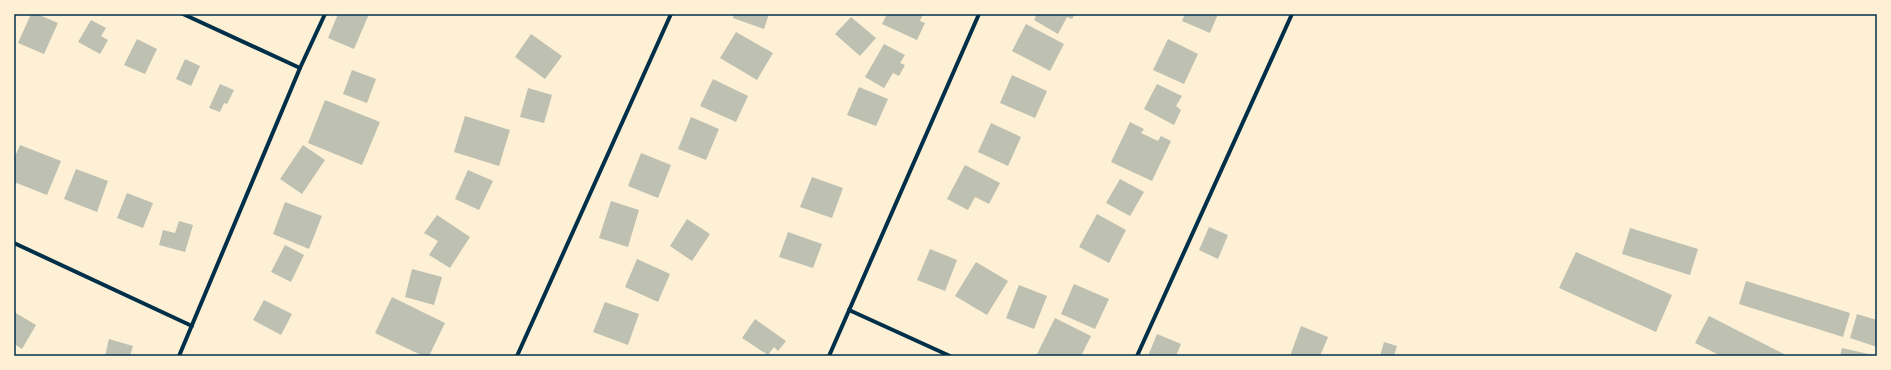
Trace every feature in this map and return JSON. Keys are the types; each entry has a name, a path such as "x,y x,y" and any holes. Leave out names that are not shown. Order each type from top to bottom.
{"street":[{"path":"183,14 300,68"},
{"path":"179,356 300,68 325,14"},
{"path":"517,356 671,14"},
{"path":"829,356 979,14"},
{"path":"1137,356 1292,14"},
{"path":"14,243 192,326"},
{"path":"849,310 950,356"}],"building":[{"path":"31,14 37,14 58,23 44,54 18,43"},
{"path":"338,14 369,14 354,49 328,38"},
{"path":"734,14 769,14 764,29 733,18"},
{"path":"887,14 923,14 920,21 925,23 917,40 882,24"},
{"path":"1037,14 1075,14 1072,19 1067,17 1058,34 1034,20"},
{"path":"1185,14 1218,14 1210,33 1182,21"},
{"path":"851,17 876,38 860,56 835,34"},
{"path":"91,20 106,28 101,36 108,40 100,54 78,42"},
{"path":"1026,24 1064,44 1050,71 1012,51"},
{"path":"736,32 773,53 757,80 720,58"},
{"path":"531,34 562,56 545,79 515,57"},
{"path":"137,39 157,49 145,74 124,65"},
{"path":"1168,39 1198,54 1184,84 1153,70"},
{"path":"884,44 905,55 900,63 905,65 899,76 893,73 884,88 865,77"},
{"path":"185,59 200,66 191,86 176,79"},
{"path":"352,70 376,79 367,103 343,94"},
{"path":"1012,75 1047,91 1035,118 1000,103"},
{"path":"713,79 748,96 736,122 700,106"},
{"path":"220,84 234,90 227,104 224,103 220,112 209,108"},
{"path":"1157,84 1182,96 1176,106 1181,110 1174,125 1144,109"},
{"path":"859,87 888,99 876,126 847,115"},
{"path":"528,88 552,95 544,123 520,117"},
{"path":"325,100 380,122 362,165 308,143"},
{"path":"465,116 510,130 499,166 454,152"},
{"path":"691,117 719,129 706,160 678,149"},
{"path":"1130,122 1144,129 1141,133 1158,141 1161,136 1171,141 1152,181 1111,162"},
{"path":"991,123 1021,137 1008,166 978,152"},
{"path":"20,145 61,161 47,195 14,182 14,159"},
{"path":"303,145 325,160 302,194 280,179"},
{"path":"641,153 671,165 658,198 628,186"},
{"path":"965,165 1000,183 989,204 975,197 968,210 947,199"},
{"path":"76,169 108,181 97,212 64,199"},
{"path":"468,170 493,181 479,210 455,199"},
{"path":"812,177 843,188 832,218 800,207"},
{"path":"1120,179 1144,192 1130,216 1106,203"},
{"path":"127,193 153,203 143,228 117,218"},
{"path":"611,201 639,210 628,247 599,238"},
{"path":"285,202 322,216 309,249 273,234"},
{"path":"1097,214 1126,230 1109,263 1079,247"},
{"path":"437,215 470,237 450,268 429,255 438,241 424,233"},
{"path":"687,219 710,234 692,261 670,246"},
{"path":"179,221 193,225 185,252 159,245 163,230 175,233"},
{"path":"1209,227 1228,235 1218,259 1199,250"},
{"path":"1630,228 1698,249 1690,275 1622,254"},
{"path":"788,232 822,244 813,268 779,257"},
{"path":"285,245 304,255 291,282 271,272"},
{"path":"930,249 957,260 945,291 917,280"},
{"path":"1576,252 1672,295 1656,332 1559,288"},
{"path":"637,259 670,274 658,302 625,287"},
{"path":"976,262 1008,281 987,315 955,296"},
{"path":"412,269 442,277 434,305 405,297"},
{"path":"1746,281 1850,313 1843,337 1739,304"},
{"path":"1074,284 1109,299 1095,329 1061,314"},
{"path":"1019,285 1047,296 1034,329 1006,318"},
{"path":"392,297 445,323 429,356 423,356 375,333"},
{"path":"264,300 292,314 281,335 253,320"},
{"path":"605,302 639,314 628,345 593,332"},
{"path":"14,312 36,325 22,349 14,344"},
{"path":"1857,314 1877,320 1877,347 1850,338"},
{"path":"1709,316 1788,356 1721,356 1695,343"},
{"path":"1055,318 1091,336 1081,356 1036,356"},
{"path":"755,319 786,341 778,351 774,347 768,355 742,338"},
{"path":"1301,326 1328,337 1320,356 1290,356"},
{"path":"1157,334 1181,344 1176,356 1148,356"},
{"path":"109,339 133,346 130,356 105,356"},
{"path":"1384,342 1397,346 1394,356 1380,356"},
{"path":"1842,348 1873,355 1873,356 1840,356"}]}
